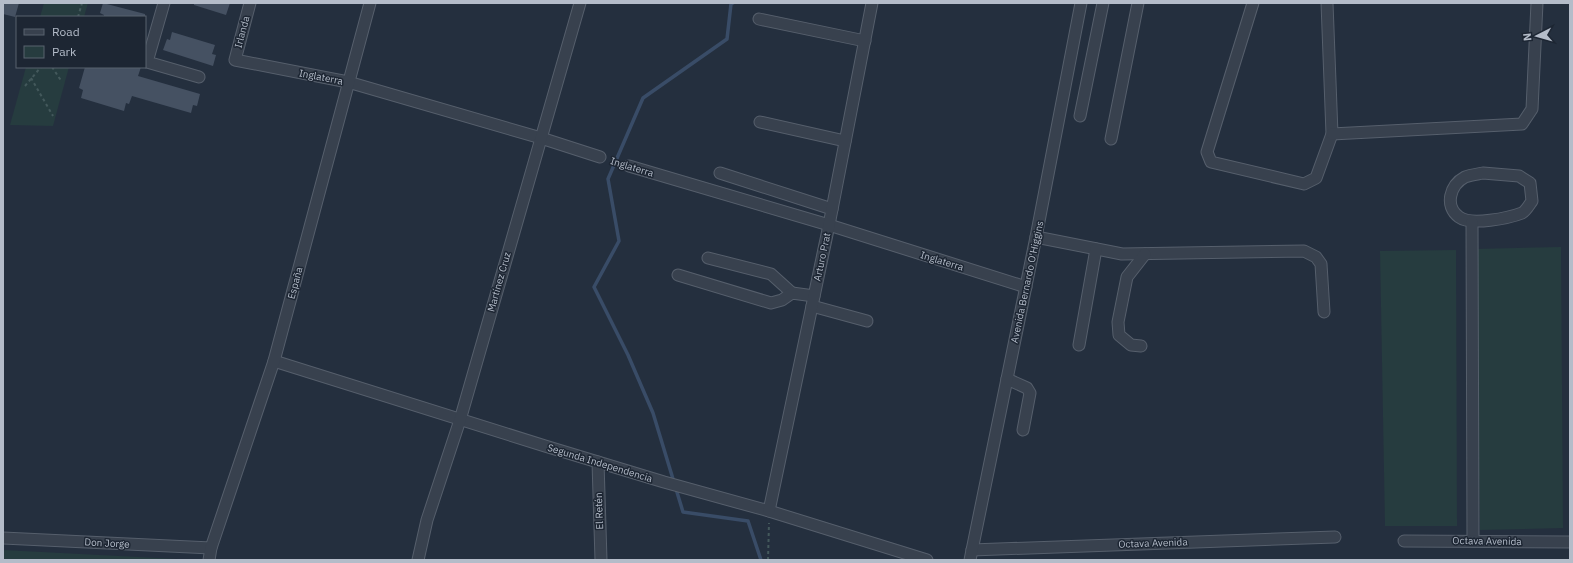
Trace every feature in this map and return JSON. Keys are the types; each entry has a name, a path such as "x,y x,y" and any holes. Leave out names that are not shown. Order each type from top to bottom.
{"street":[{"path":"164,3 147,62 200,78"},
{"name":"Irlanda","path":"235,60 250,3"},
{"name":"España","path":"209,560 211,548 274,361 370,3"},
{"name":"Martínez Cruz","path":"418,560 427,520 460,420 580,3"},
{"name":"Arturo Prat","path":"769,511 829,225 872,3"},
{"name":"Avenida Bernardo O'Higgins","path":"971,555 1036,237 1081,3"},
{"path":"1080,116 1103,3"},
{"path":"1111,139 1138,3"},
{"path":"1253,3 1207,152 1211,162 1304,184 1316,178 1332,134 1327,3"},
{"path":"1332,134 1522,124 1532,109 1537,3"},
{"path":"758,18 865,41"},
{"name":"Inglaterra","path":"235,60 348,82 541,138 600,157"},
{"path":"760,122 845,141"},
{"name":"Inglaterra","path":"629,166 829,225 1026,287"},
{"path":"1483,173 1519,176 1530,183 1532,201 1523,212 1504,217 1472,222 1460,218 1451,210 1449,197 1458,181 1466,176 1483,173"},
{"path":"720,174 832,209"},
{"path":"1472,222 1473,541"},
{"path":"1036,237 1122,254 1304,251 1316,256 1321,264 1324,312"},
{"path":"1079,345 1096,249"},
{"path":"1141,346 1131,345 1119,335 1118,322 1127,277 1145,254"},
{"path":"708,258 771,274 792,293 867,320"},
{"path":"678,275 771,303 782,300 792,293"},
{"name":"Segunda Independencia","path":"274,361 460,420 664,482 769,511 927,560"},
{"path":"1007,380 1027,388 1030,393 1023,430"},
{"name":"El Retén","path":"598,462 601,560"},
{"name":"Octava Avenida","path":"971,555 1335,537"},
{"name":"Don Jorge","path":"3,538 211,548"},
{"name":"Octava Avenida","path":"1404,541 1570,542"}],"path":[{"path":"78,16 82,3"},
{"path":"25,86 40,68"},
{"path":"53,68 62,82"},
{"path":"31,78 53,116"},
{"name":"Inglaterra","path":"600,157 629,166"},
{"path":"768,560 769,511"}],"green space":[{"path":"44,3 88,3 84,16 40,16"},
{"path":"26,68 69,68 53,126 10,125"},
{"path":"1561,247 1563,528 1480,530 1475,249"},
{"path":"1456,250 1457,526 1385,526 1380,251"},
{"path":"3,550 196,560 3,560"}],"building":[{"path":"3,3 19,3 15,17 3,14"},
{"path":"103,3 145,14 145,16 104,16 100,13"},
{"path":"194,3 230,3 226,15 194,5"},
{"path":"172,32 215,45 212,54 216,55 213,66 163,50 167,39 170,40"},
{"path":"85,68 141,68 138,76 200,94 197,106 193,105 191,113 132,96 129,104 126,103 124,111 81,98 83,90 79,88"}],"waterway":[{"path":"733,3 731,4 727,39 643,98 608,179 619,241 594,287 628,355 653,413 683,512 748,521 761,560"}]}
